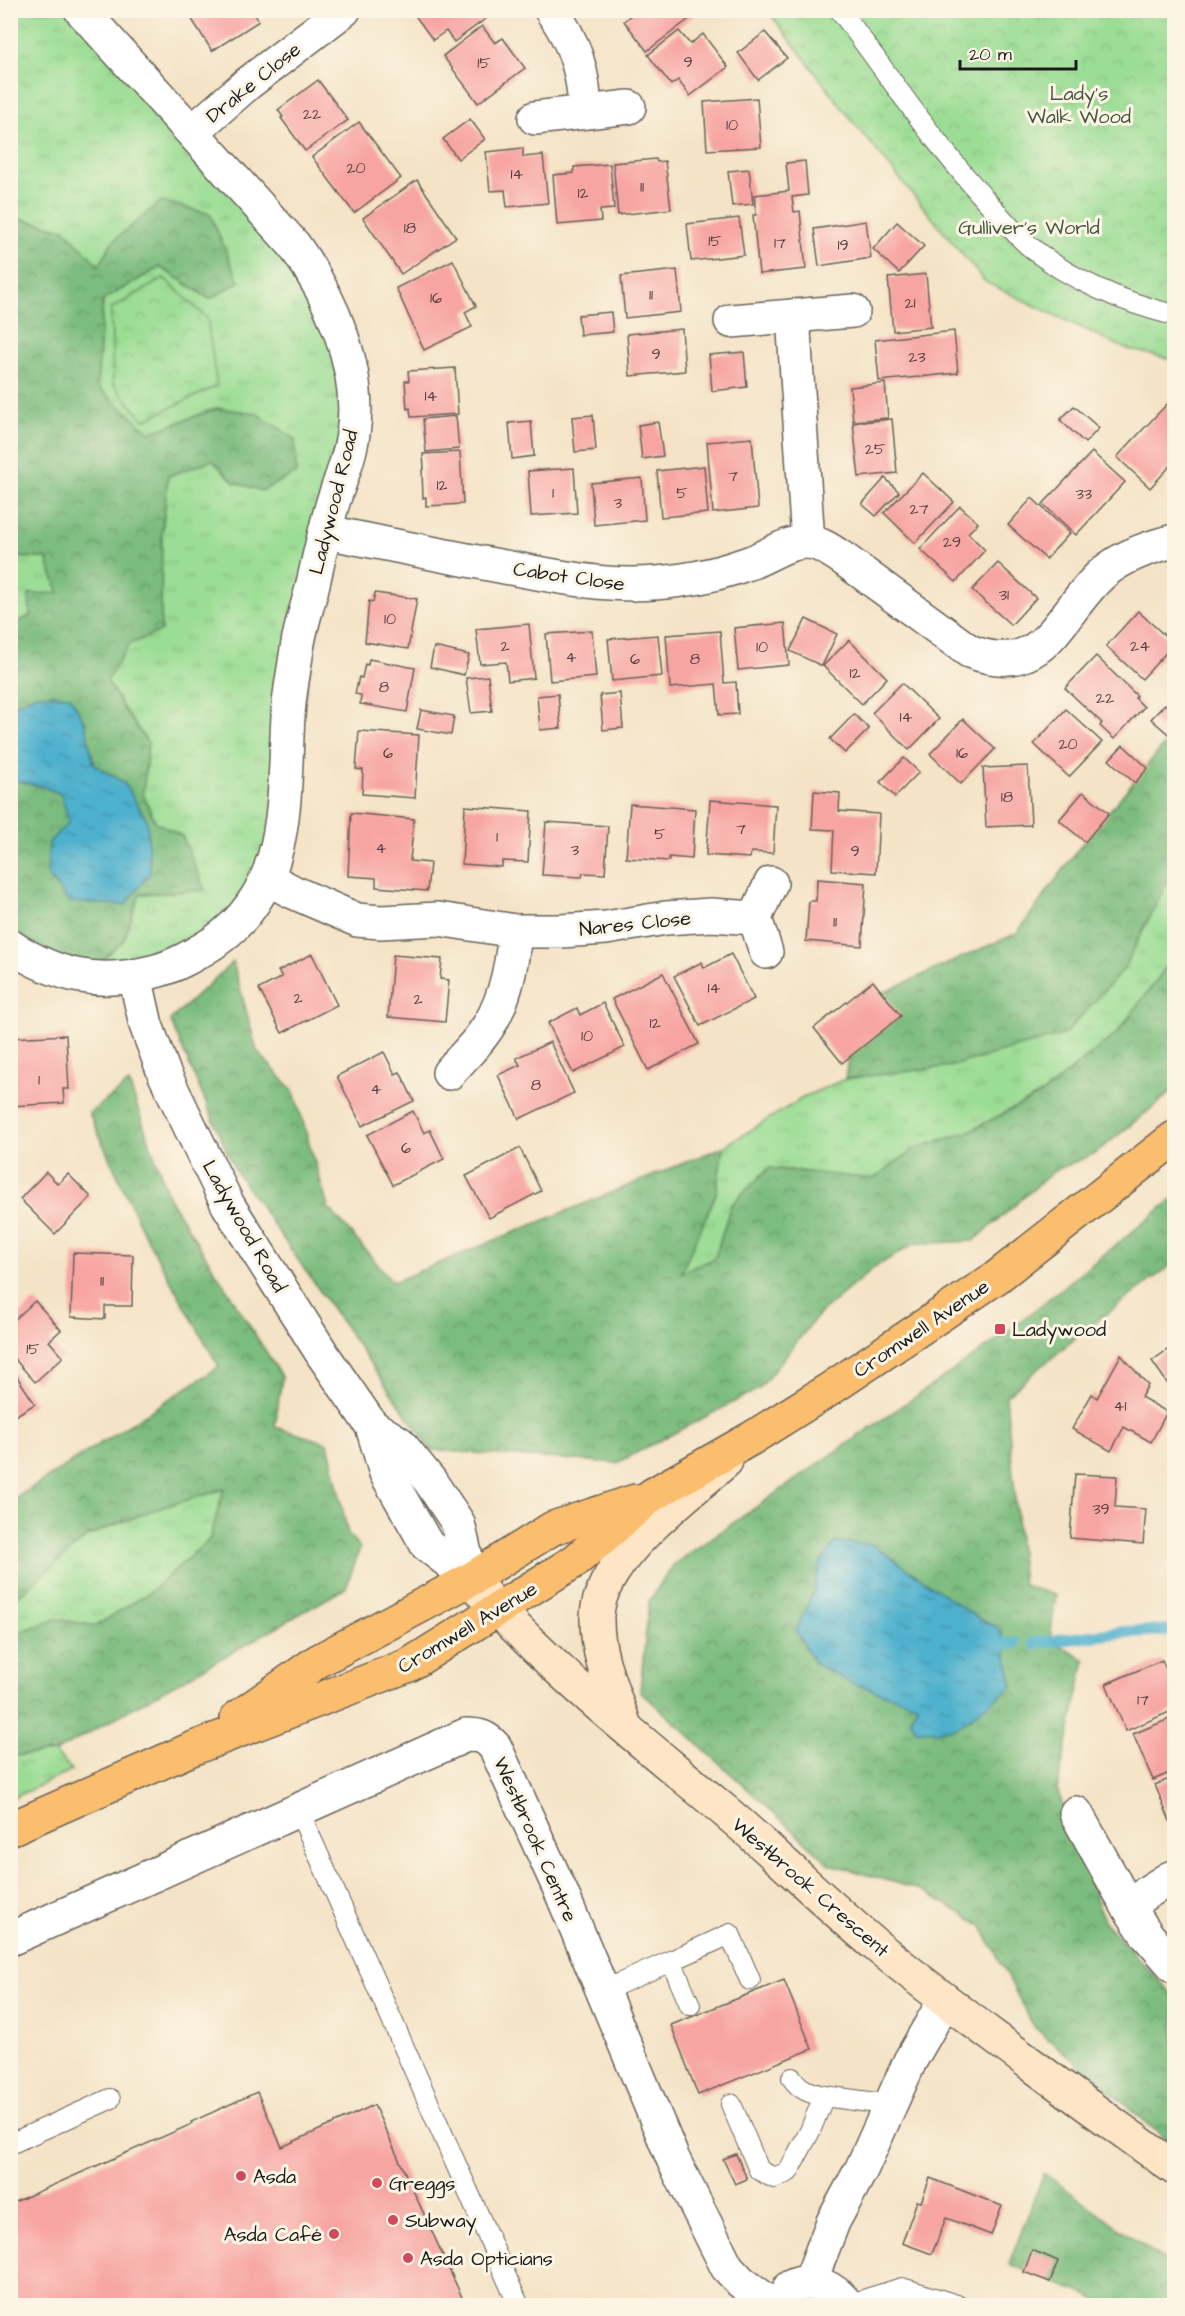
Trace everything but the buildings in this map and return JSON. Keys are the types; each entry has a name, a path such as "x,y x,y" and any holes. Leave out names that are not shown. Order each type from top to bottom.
{"main road":[{"name":"Cromwell Avenue","path":"10,1829 194,1748 409,1665 575,1561 652,1495 752,1438 849,1377 997,1277 1174,1138"},
{"name":"Cromwell Avenue","path":"194,1748 318,1661 471,1579 553,1528 652,1495"}],"street":[{"name":"Ladywood Road","path":"10,946 51,968 83,978 108,979 135,976 180,962 227,933 250,908 268,879 277,850 284,811 288,713 298,645 354,433 354,402 348,363 339,328 328,300 312,270 294,245 81,10"},
{"name":"Drake Close","path":"192,132 247,84 344,10"},
{"path":"551,10 564,28 582,70 585,112"},
{"path":"536,118 629,107"},
{"path":"731,321 853,311"},
{"path":"793,316 808,542 825,547 845,560 969,651 989,658 1006,659 1023,655 1051,637 1105,572 1137,553 1174,541"},
{"name":"Cabot Close","path":"326,532 577,580 624,585 681,580 716,573 753,562 790,545 808,542"},
{"name":"Nares Close","path":"268,879 357,920 381,922 438,919 515,931 606,928 666,918 711,915 755,918"},
{"path":"766,952 755,918 771,883"},
{"path":"449,1073 484,1032 504,993 513,959 515,931"},
{"name":"Ladywood Road","path":"135,976 146,1025 164,1073 228,1205 323,1355 372,1426 386,1473 427,1545 471,1579"},
{"path":"626,1728 599,1648 597,1612 606,1583 618,1563 637,1541 752,1438"},
{"name":"Westbrook Crescent","path":"471,1579 529,1643 737,1821 876,1946 945,2000 1174,2168"},
{"name":"Westbrook Centre","path":"10,1939 466,1735 478,1735 488,1739 495,1747 562,1894 673,2158 727,2267 741,2282 769,2304"},
{"path":"1076,1812 1127,1905 1147,1935 1174,1966"},
{"path":"1127,1905 1170,1878"},
{"path":"810,2282 833,2222 892,2105 910,2061 945,2000"},
{"path":"769,2304 787,2288 810,2282 824,2286 838,2294 847,2305"}],"lane":[{"path":"840,10 963,176 1027,244 1057,266 1089,284 1174,315"},
{"path":"298,1809 519,2306"},
{"path":"603,1991 730,1934 750,1980"},
{"path":"671,1961 690,2005"},
{"path":"792,2078 798,2087 824,2096 892,2105"},
{"path":"731,2104 759,2170 774,2178 788,2172 810,2131 824,2096"},
{"path":"10,2144 110,2099"},
{"path":"847,2305 902,2288 960,2306"}],"green space":[{"path":"11,11 78,11 328,300 348,460 284,811 227,933 83,978 123,941 140,894 204,890 182,836 155,822 143,794 148,743 123,708 107,680 130,644 162,532 168,476 212,460 234,482 217,408 150,433 97,387 103,300 160,267 210,299 238,282 113,242 99,267 64,229 11,217"},
{"name":"Gulliver's World","path":"768,11 1174,11 1174,360 1124,348 985,282 853,122"},
{"path":"161,201 210,214 239,282 210,299 160,267 103,300 97,386 150,433 217,408 256,413 295,439 296,473 262,491 234,482 212,460 168,476 162,532 161,631 130,644 107,680 123,708 148,743 143,794 155,822 182,836 205,890 140,894 123,941 83,978 11,943 11,625 30,616 29,594 59,593 46,558 11,557 10,486 20,470 10,469 11,217 64,229 99,266 112,242"},
{"path":"164,278 207,318 217,386 144,420 113,384 111,309"},
{"path":"10,557 46,558 59,593 30,616 11,625"},
{"path":"1174,745 1174,867 1124,969 1065,1034 952,1066 845,1079 854,1019 875,996 1017,933 1082,844 1163,746"},
{"path":"1174,867 1174,957 1117,1033 1043,1093 966,1133 916,1148 873,1179 769,1168 731,1205 715,1258 680,1274 716,1194 723,1147 806,1096 845,1079 960,1064 1124,969"},
{"path":"1174,957 1174,1090 1096,1153 1054,1171 974,1241 914,1244 875,1267 819,1314 759,1389 617,1463 431,1450 235,1170 170,1020 233,962 257,1051 294,1092 328,1207 393,1282 723,1147 716,1194 681,1273 715,1258 731,1205 769,1168 873,1179 916,1148 966,1133 1043,1093 1117,1033"},
{"path":"129,1083 169,1198 282,1377 275,1427 328,1443 348,1534 360,1548 346,1588 55,1752 11,1756 11,1635 56,1619 96,1626 149,1593 210,1539 224,1489 153,1510 89,1535 11,1602 11,1501 219,1367 143,1232 89,1113"},
{"path":"1174,1198 1174,1263 1084,1331 1006,1396 1023,1585 1056,1595 1050,1640 1085,1660 1057,1789 1105,1923 1174,1996 1174,2146 1034,2027 981,1925 924,1891 830,1864 640,1691 649,1601 674,1564 1000,1338"},
{"path":"224,1489 210,1539 149,1593 96,1626 56,1619 11,1635 10,1602 89,1535 153,1510"},
{"path":"55,1752 72,1770 11,1799 11,1756"},
{"path":"1044,2173 1174,2268 1174,2305 1111,2305 1009,2264"}],"water":[{"path":"36,694 70,696 85,723 94,764 124,783 147,820 150,873 125,905 69,902 47,874 49,842 69,822 61,794 42,786 11,780 11,707"},
{"path":"836,1542 873,1545 975,1616 1001,1630 1013,1686 956,1728 934,1731 916,1730 910,1718 918,1705 851,1683 814,1663 796,1630 814,1590 820,1563"}],"waterway":[{"path":"1034,1643 1125,1632 1174,1630"},
{"path":"1004,1644 1015,1643"}],"place":[{"name":"Ladywood","path":"1000,1329"},
{"name":"Asda","path":"241,2176"},
{"name":"Greggs","path":"377,2183"},
{"name":"Subway","path":"393,2220"},
{"name":"Asda Café","path":"334,2234"},
{"name":"Asda Opticians","path":"408,2258"}],"park label":[{"name":"Lady's Walk Wood","path":"1079,104"}]}
